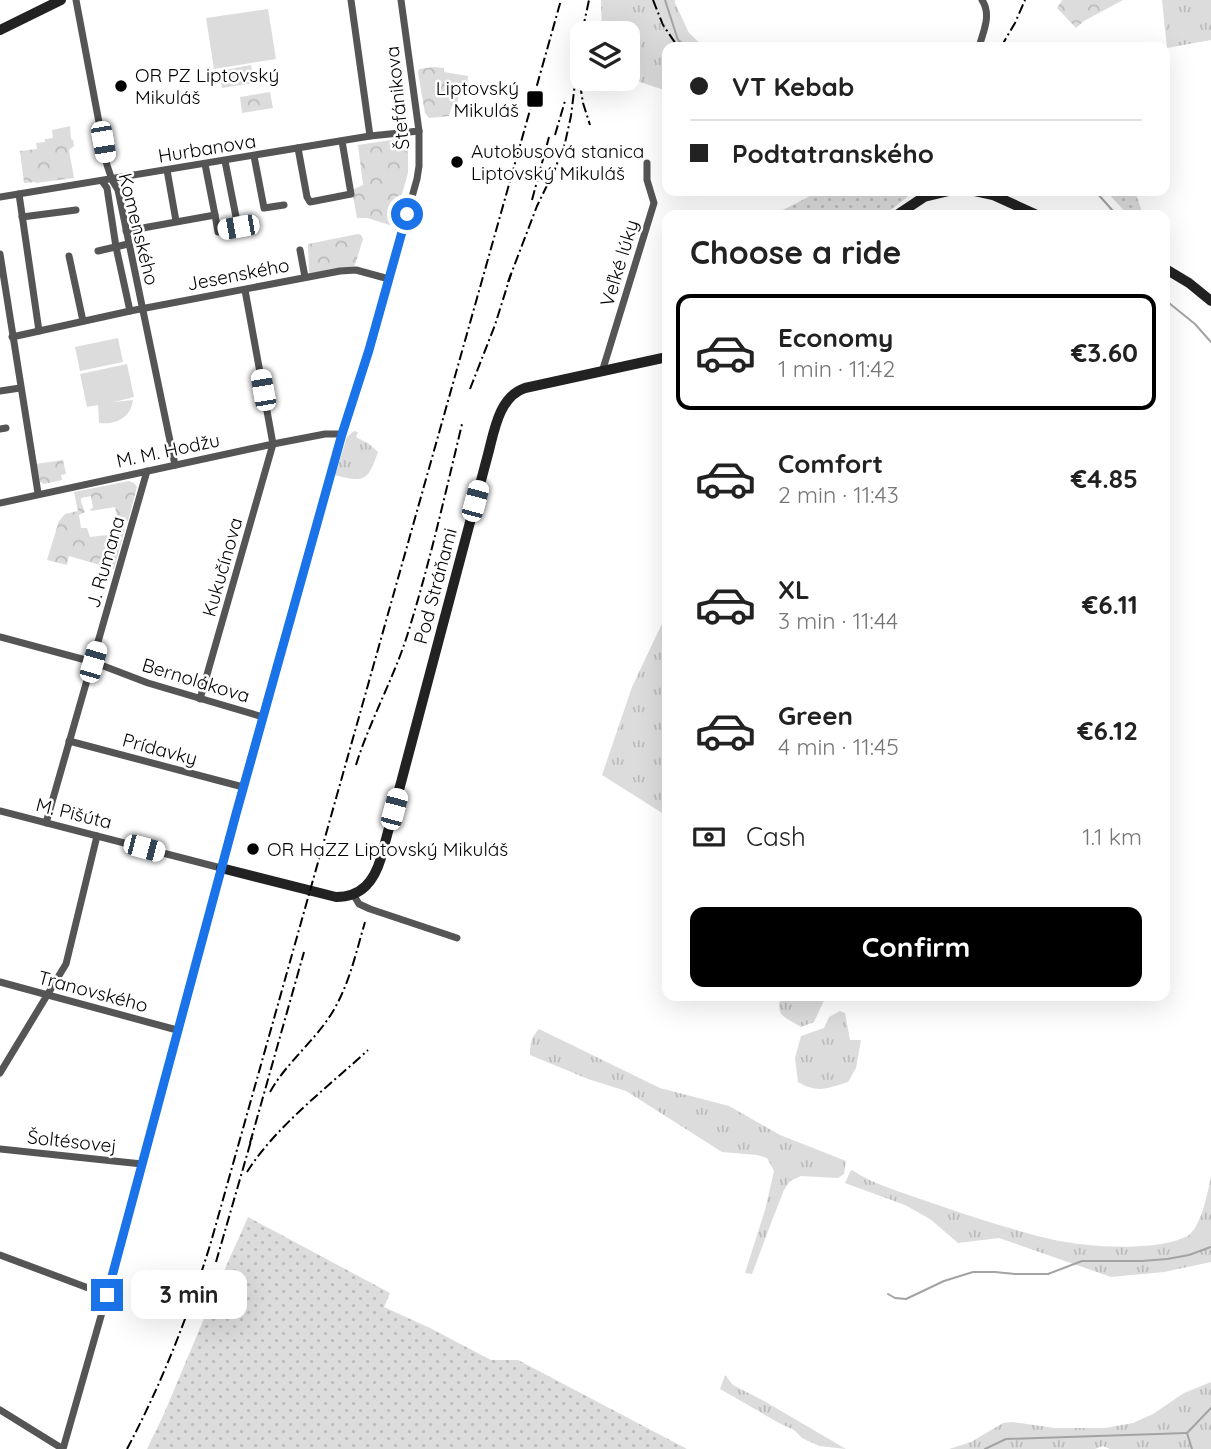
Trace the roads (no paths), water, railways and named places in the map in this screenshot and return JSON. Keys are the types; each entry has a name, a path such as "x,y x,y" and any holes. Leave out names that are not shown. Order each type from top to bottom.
{"street":[{"path":"0,30 61,0"},
{"name":"Komenského","path":"76,0 107,165 118,190 175,465"},
{"path":"351,0 370,136"},
{"name":"Štefánikova","path":"63,1449 262,717 418,172 419,131 401,0"},
{"path":"980,42 988,13 982,0"},
{"name":"Hurbanova","path":"0,197 370,136 419,131"},
{"path":"298,148 310,202 351,194 342,141"},
{"path":"254,156 264,208 284,205"},
{"path":"205,164 219,231 238,227 225,161"},
{"name":"Veľké lúky","path":"602,372 654,203 647,180 647,163"},
{"path":"167,170 176,221"},
{"path":"102,181 107,187 130,311"},
{"path":"19,194 39,331"},
{"path":"911,210 926,196"},
{"path":"995,196 1026,210"},
{"path":"22,216 76,210"},
{"path":"125,230 215,215"},
{"path":"98,251 128,244"},
{"path":"300,250 305,277"},
{"path":"0,254 1,274 38,494"},
{"path":"69,256 83,321"},
{"name":"Jesenského","path":"12,337 305,277 352,270 388,279"},
{"path":"1170,272 1211,301"},
{"path":"246,290 273,444"},
{"name":"Pod Stráňami","path":"353,894 364,888 375,876 381,858 484,468 505,402 525,388 662,359"},
{"path":"0,391 20,388"},
{"name":"M. M. Hodžu","path":"0,503 273,444 325,434 342,434"},
{"name":"Kukučínova","path":"201,699 273,444"},
{"name":"J. Rumana","path":"46,822 147,471"},
{"name":"Bernolákova","path":"0,637 93,662 148,683 262,717"},
{"name":"Prídavky","path":"69,741 243,787"},
{"name":"M. Pišúta","path":"0,811 221,868"},
{"path":"0,1073 68,958 97,836"},
{"path":"221,868 336,897 353,894 359,904 370,909 457,938"},
{"name":"Tranovského","path":"0,982 177,1030"},
{"name":"Šoltésovej","path":"0,1149 142,1164"},
{"path":"0,1255 107,1295"},
{"path":"0,1410 63,1449"}],"waterway":[{"path":"665,0 680,42"},
{"path":"1100,196 1112,210"},
{"path":"1170,304 1195,324 1211,342"},
{"path":"888,1294 906,1299 944,1281 973,1272 1048,1274 1082,1261 1167,1259 1211,1247"},
{"path":"1192,1449 1187,1433 1211,1408"},
{"path":"985,1449 1006,1439 1187,1433"}],"railway":[{"path":"127,1449 174,1348 211,1242 561,0"},
{"path":"508,282 565,143 589,0"},
{"path":"653,0 663,25 675,42"},
{"path":"1004,42 1025,0"},
{"path":"581,91 590,125"},
{"path":"555,135 565,101"},
{"path":"532,200 549,137"},
{"path":"470,389 511,274"},
{"path":"356,765 407,636 430,557 462,424"},
{"path":"270,1092 335,1008 350,972 365,922"},
{"path":"250,1143 304,952"},
{"path":"247,1172 287,1123 368,1050"},
{"path":"216,1262 253,1134"}],"place":[{"name":"OR PZ Liptovský Mikuláš","path":"121,86"},
{"name":"Liptovský Mikuláš","path":"535,99"},
{"name":"Autobusová stanica Liptovský Mikuláš","path":"457,162"},
{"name":"OR HaZZ Liptovský Mikuláš","path":"253,849"}]}
